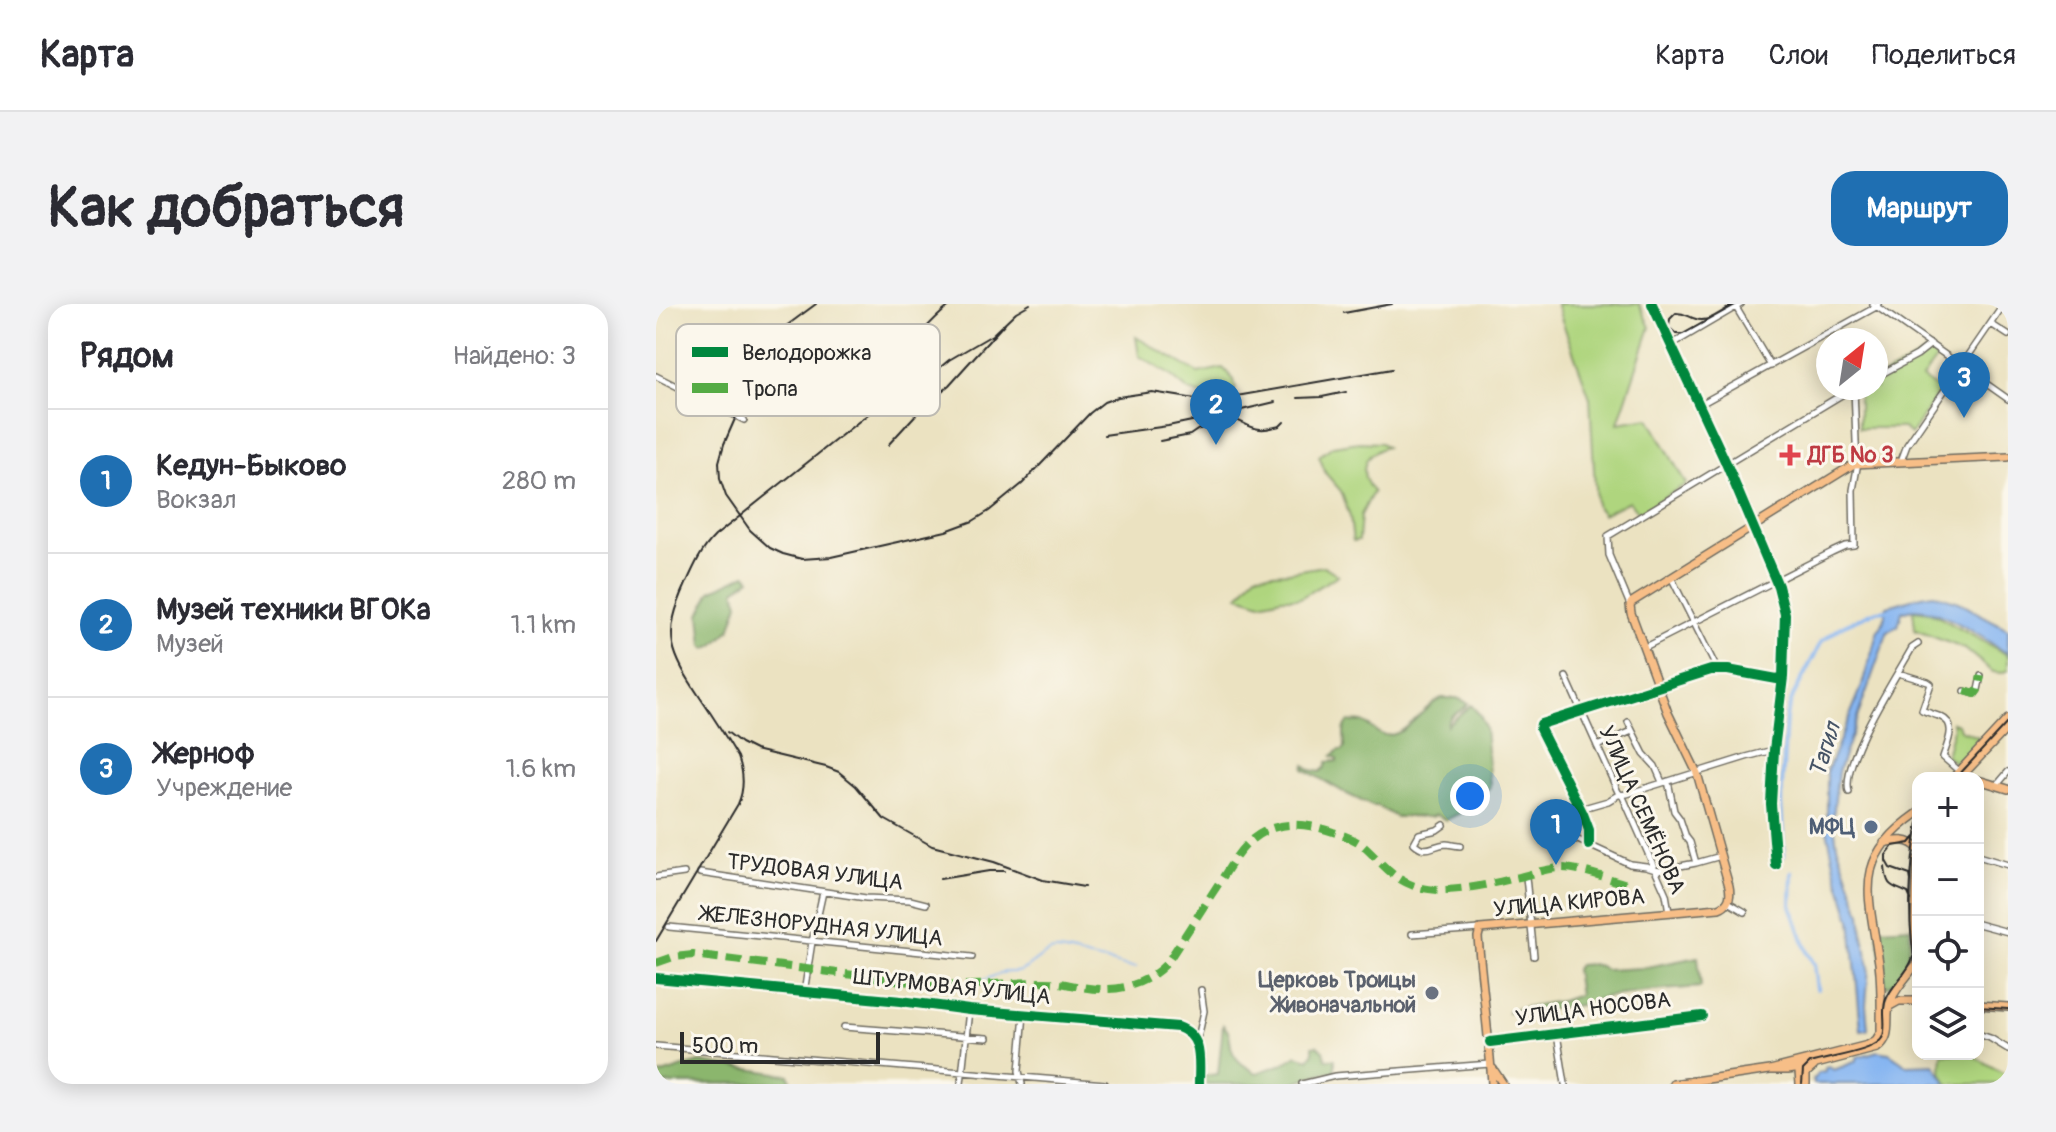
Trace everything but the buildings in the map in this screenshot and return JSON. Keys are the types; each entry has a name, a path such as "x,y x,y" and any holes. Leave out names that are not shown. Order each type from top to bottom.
{"main road":[{"path":"1728,902 1730,891 1697,773 1674,726 1630,605 1671,576 1856,463 2008,457"},
{"path":"1966,772 2008,719"},
{"path":"1967,772 2008,727"},
{"path":"1984,782 2008,789"},
{"path":"1884,1032 1882,985 1869,876 1884,843 1912,819"},
{"path":"1884,843 1901,840 1912,844"},
{"name":"УЛИЦА КИРОВА","path":"1480,929 1719,908 1728,902"},
{"path":"1480,929 1481,984 1490,1042 1492,1084"},
{"path":"1770,1070 1801,1068 1876,1040 1884,1032 1892,996 1912,971"},
{"path":"1888,1007 1899,1001 1912,1001"},
{"path":"1984,1007 2008,1009"},
{"path":"1673,1084 1815,1062"},
{"path":"1802,1084 1815,1062"},
{"path":"1491,1066 1503,1084"},
{"path":"1801,1068 1802,1084"},
{"path":"1788,1070 1802,1084"}],"street":[{"path":"1652,304 1726,463 1775,579 1785,614 1783,677 1771,804 1776,865"},
{"path":"1901,461 1909,442 2004,304"},
{"path":"1671,345 1737,305 1771,366"},
{"path":"1699,405 1876,305 2008,399"},
{"path":"1991,324 2008,335"},
{"path":"1888,371 1931,344"},
{"path":"656,376 676,386"},
{"path":"1630,605 1609,555 1608,536 1834,400"},
{"path":"1645,647 1775,579 1845,546 1854,545 1854,400"},
{"path":"736,416 744,420"},
{"path":"1671,576 1717,669"},
{"path":"1849,792 1850,771 1857,750 1912,648 1918,644"},
{"path":"1589,845 1589,830 1540,727 1543,723 1717,669 1769,678 1783,677"},
{"path":"1898,673 1931,684 1922,710 1945,718 1949,723 1951,731 1943,757 1959,772"},
{"path":"1965,691 1975,694 1981,676"},
{"name":"УЛИЦА СЕМЁНОВА","path":"1566,677 1666,894 1669,912"},
{"path":"1628,722 1644,754 1665,782 1696,863"},
{"path":"1597,746 1632,731"},
{"path":"1580,809 1774,750"},
{"path":"1997,786 2008,772"},
{"path":"1444,825 1417,835 1414,840 1417,846 1425,849 1447,844 1460,846"},
{"path":"1543,835 1578,840 1630,864 1661,870 1721,856"},
{"path":"1984,857 2008,865"},
{"path":"656,877 684,873"},
{"name":"ТРУДОВАЯ УЛИЦА","path":"700,873 926,904"},
{"path":"1526,877 1534,956"},
{"path":"804,993 823,892"},
{"path":"1728,902 1745,912"},
{"path":"1984,926 2008,932"},
{"name":"ЖЕЛЕЗНОРУДНАЯ УЛИЦА","path":"669,927 972,957"},
{"name":"УЛИЦА КИРОВА","path":"1412,934 1480,929"},
{"name":"ШТУРМОВАЯ УЛИЦА","path":"656,978 969,1010 1178,1027 1191,1034 1197,1043"},
{"path":"1199,1084 1197,1043 1204,1011 1201,990"},
{"path":"961,1084 969,1010"},
{"path":"1021,1081 1024,1014"},
{"name":"УЛИЦА НОСОВА","path":"1490,1042 1702,1016"},
{"path":"844,1027 987,1038"},
{"path":"1557,1034 1565,1084"},
{"path":"1984,1036 2008,1049"},
{"path":"656,1046 961,1072 1021,1081 1105,1084"},
{"path":"1302,1084 1348,1075 1491,1066"},
{"path":"1348,1075 1348,1084"}],"green space":[{"path":"1556,304 1639,304 1650,327 1618,423 1649,418 1686,484 1638,513 1629,501 1603,514 1596,506 1590,398"},
{"path":"1136,337 1198,373 1223,368 1234,380 1236,389 1202,395 1189,391 1139,356"},
{"path":"1929,351 1937,358 1922,378 1940,391 1911,434 1903,428 1859,428 1859,400 1888,400 1888,373"},
{"path":"1381,443 1386,447 1367,459 1365,478 1373,492 1361,515 1359,540 1353,541 1350,517 1341,491 1326,474 1319,456 1333,446"},
{"path":"1324,566 1338,575 1300,598 1261,603 1239,596 1256,574"},
{"path":"746,574 750,579 735,590 739,604 730,630 706,649 703,646 700,614 711,591"},
{"path":"1913,610 1930,612 2008,655 2008,670 1993,672 1965,649 1915,630"},
{"path":"1442,698 1457,698 1468,703 1450,718 1447,725 1471,705 1485,727 1490,786 1479,804 1446,820 1436,815 1396,817 1304,769 1305,765 1320,772 1327,762 1337,761 1332,756 1345,747 1344,730 1349,722 1362,722 1382,734 1390,735 1404,729"},
{"path":"1952,722 1958,724 1960,730 1986,740 1960,767 1946,756"},
{"path":"1910,927 1907,962 1900,976 1886,987 1878,936 1881,929"},
{"path":"1698,957 1701,987 1604,997 1580,1005 1508,1012 1579,995 1575,969 1578,965 1591,964 1605,970 1642,968"},
{"path":"1223,1025 1236,1058 1257,1073 1283,1064 1297,1055 1309,1059 1313,1046 1317,1045 1324,1050 1326,1059 1335,1059 1335,1072 1289,1084 1202,1084 1202,1076 1218,1074"},
{"path":"1942,1060 1980,1060 2008,1076 2008,1084 1948,1084 1941,1071"},
{"path":"699,1062 789,1075 792,1083 656,1084 656,1076"}],"water":[{"path":"1934,594 1958,602 2008,629 2008,654 1956,622 1927,611 1913,609 1902,612 1898,626 1888,631 1838,772 1833,818 1837,845 1861,913 1869,966 1868,1029 1861,1030 1851,920 1827,830 1827,771 1861,689 1887,606"},
{"path":"1878,1051 1889,1053 1907,1065 1934,1064 1947,1084 1814,1084 1818,1073 1826,1072 1825,1068 1834,1070 1857,1061 1857,1057"}],"waterway":[{"path":"1784,856 1781,804 1786,716 1794,694 1822,641 1844,625 1876,611 1888,610"},
{"path":"1792,872 1791,905 1814,964 1817,989"},
{"path":"973,982 1004,972 1020,971 1052,951 1136,967"}],"tram line":[{"path":"1735,304 1706,320 1676,313 1670,319 1669,327 1676,334 1683,334 1737,304"},
{"path":"1962,772 2008,722"},
{"path":"1911,881 1910,875 1890,868 1886,855 1893,846 1912,841"},
{"path":"1912,940 1910,894 1915,844"},
{"path":"1885,867 1889,882 1908,893 1911,900"},
{"path":"1802,1084 1803,1070 1810,1063 1862,1050 1879,1042 1884,1031 1886,999 1912,959"},
{"path":"1984,1007 2008,1009"}],"railway":[{"path":"656,315 662,304"},
{"path":"789,324 816,304"},
{"path":"930,324 952,304"},
{"path":"940,368 992,335 1016,312 1030,304"},
{"path":"1344,313 1392,304"},
{"path":"940,393 1005,323"},
{"path":"736,416 719,462 720,479 726,496 750,530 770,548 802,559 831,557 946,531 973,521 1022,484 1090,413 1104,402 1118,397 1152,392 1208,401 1392,369"},
{"path":"1298,398 1346,392"},
{"path":"1200,429 1229,413 1275,402"},
{"path":"656,941 738,804 743,786 738,757 676,656 672,631 678,602 702,553 715,536 866,416"},
{"path":"888,445 915,416"},
{"path":"1104,435 1211,417"},
{"path":"1221,418 1232,418 1263,429 1280,426 1284,422"},
{"path":"1160,441 1190,435 1209,422"},
{"path":"727,732 755,750 839,772 856,786 884,819 932,846 994,862 1043,880 1084,887"},
{"path":"940,879 1004,871"}],"marked path":[{"path":"1965,691 1975,694 1981,676"},
{"path":"656,963 693,955 935,985 1046,982 1094,989 1128,986 1149,978 1167,963 1246,845 1268,830 1292,825 1319,828 1351,838 1401,880 1429,889 1466,888 1562,868 1627,884"}],"cycle path":[{"path":"1652,304 1726,463 1778,586 1785,614 1783,677 1771,804 1776,865"},
{"path":"1589,845 1589,830 1583,814 1540,729 1541,724 1711,670 1777,679 1783,677"},
{"path":"656,978 969,1010 1178,1027 1192,1036 1196,1043 1199,1084"},
{"path":"1490,1042 1702,1016"}],"place":[{"name":"Жерноф","path":"1964,418"},
{"name":"Музей техники ВГОКа","path":"1216,445"},
{"name":"ДГБ № 3","path":"1790,455"},
{"name":"МФЦ","path":"1871,827"},
{"name":"Кедун-Быково","path":"1556,865"},
{"name":"Церковь Троицы Живоначальной","path":"1432,993"}],"water label":[{"name":"Тагил","path":"1825,750"}]}
